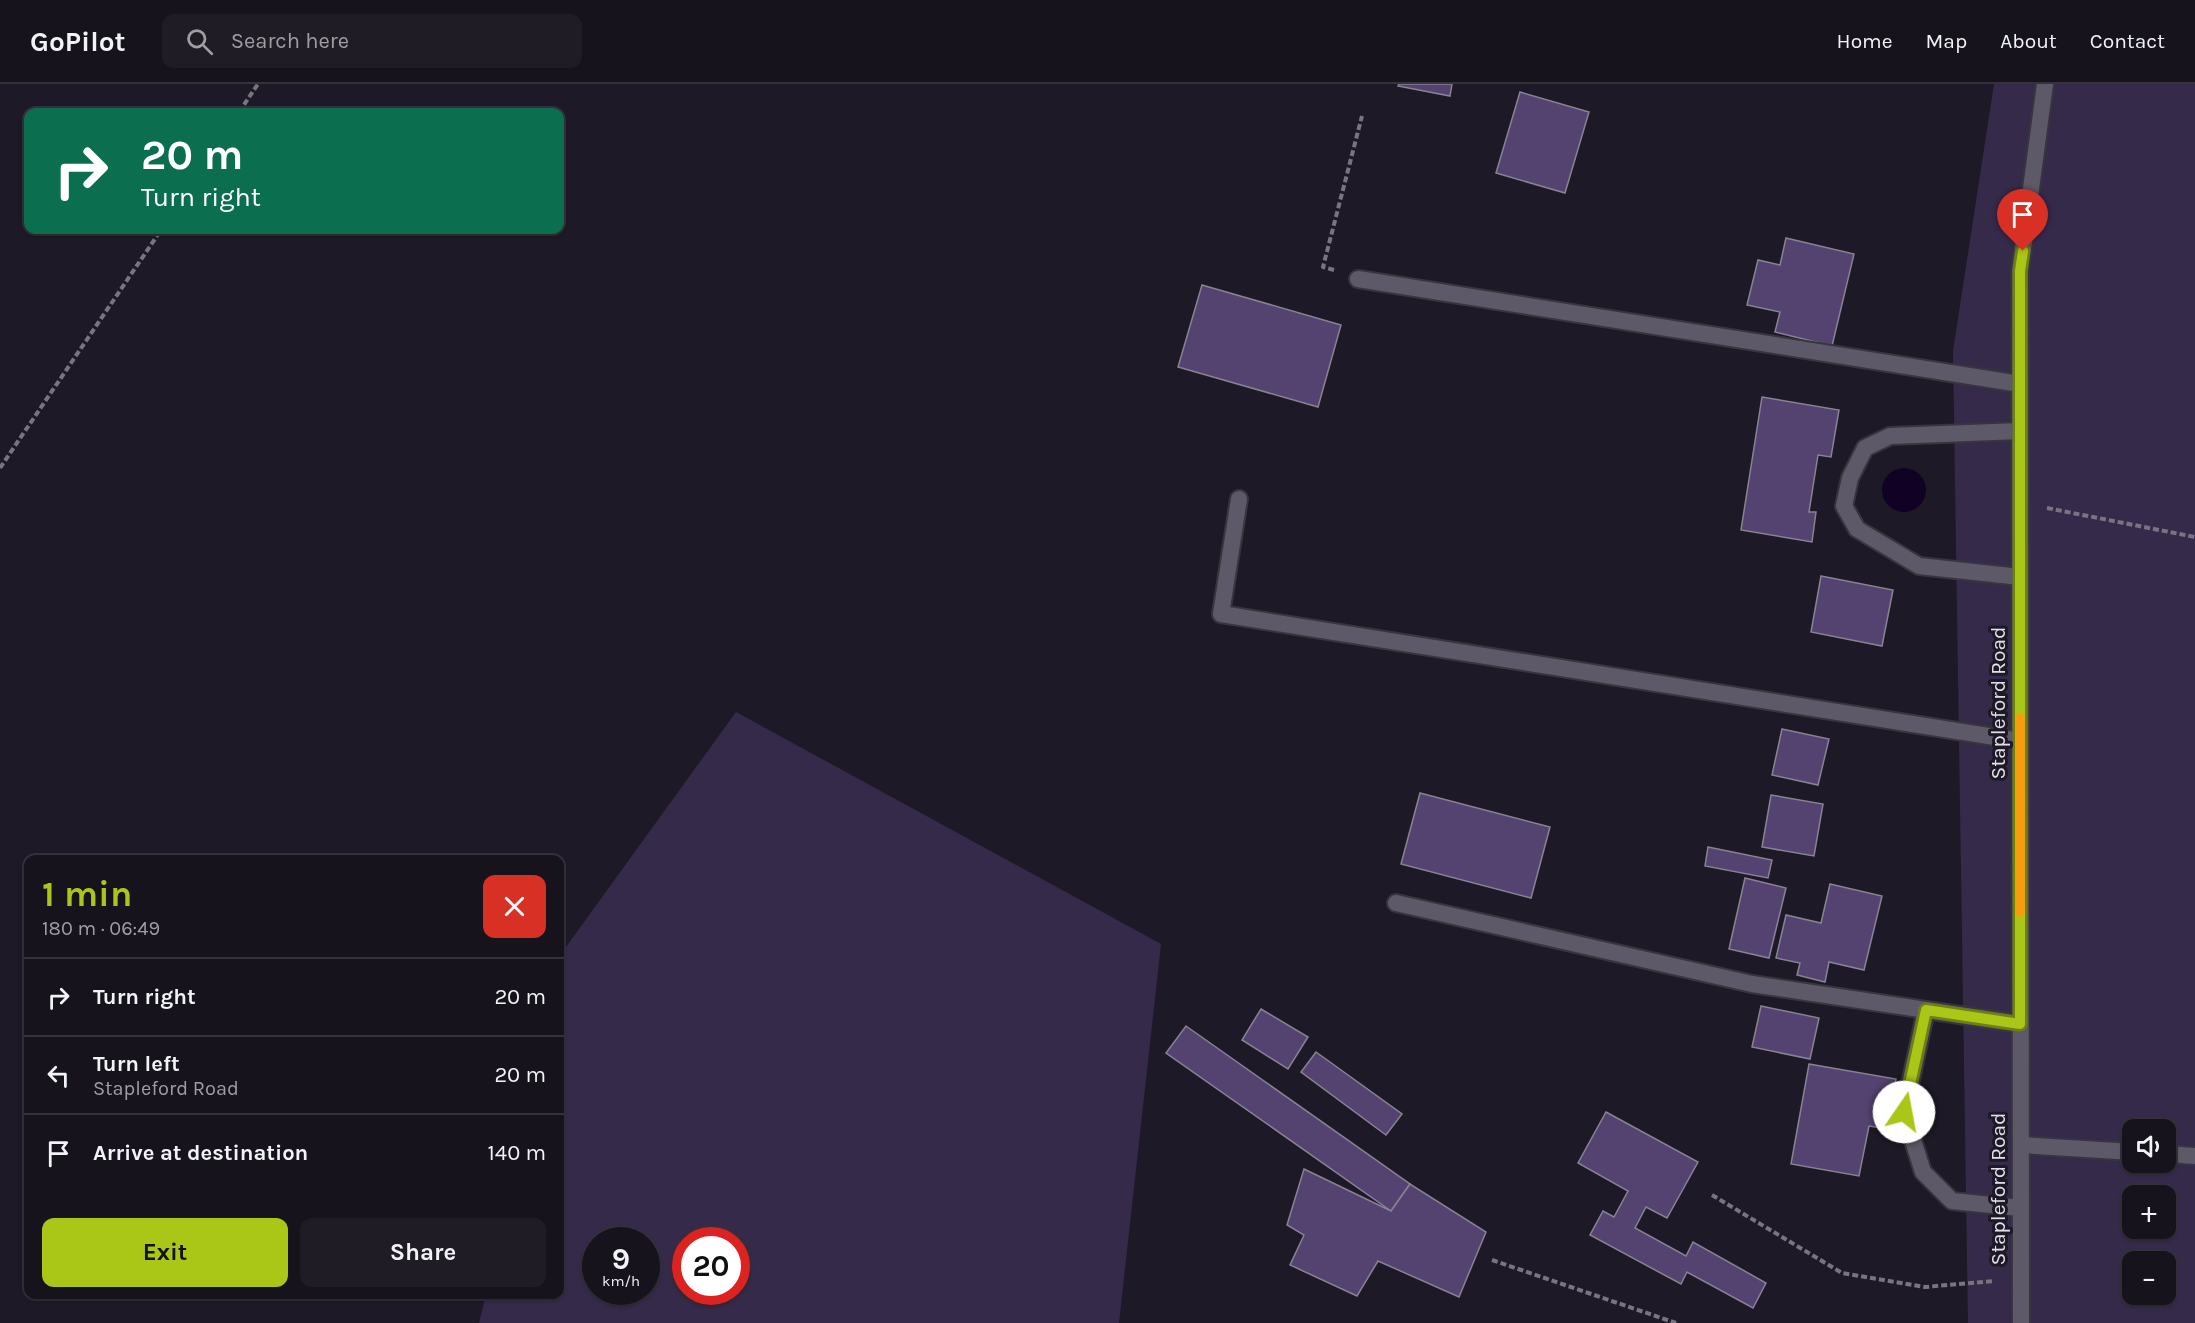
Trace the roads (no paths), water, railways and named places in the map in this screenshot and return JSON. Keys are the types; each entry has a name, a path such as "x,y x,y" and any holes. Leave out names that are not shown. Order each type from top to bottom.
{"main road":[{"name":"Stapleford Road","path":"2021,1323 2020,271 2045,84"},
{"path":"1358,279 2020,384"},
{"path":"2020,431 1890,436 1865,448 1850,478 1844,506 1857,529 1919,566 2020,576"},
{"path":"1239,499 1221,614 2020,741"},
{"path":"1396,903 1752,984 2020,1024"},
{"path":"1926,1010 1904,1112 1923,1172 1952,1202 2021,1208"},
{"path":"2021,1144 2122,1151"},
{"path":"2176,1155 2195,1156"}]}
